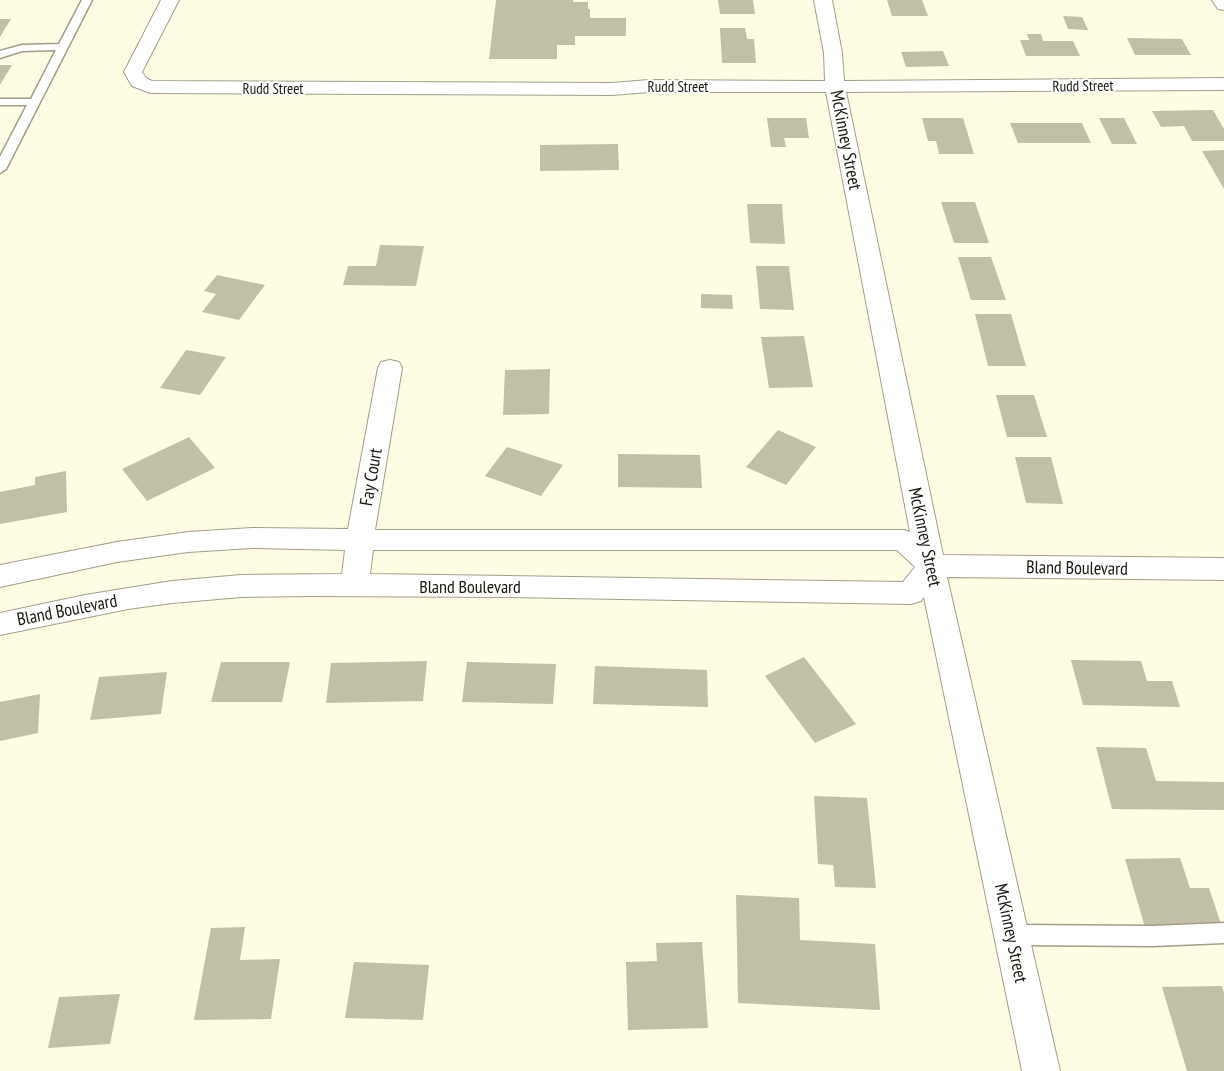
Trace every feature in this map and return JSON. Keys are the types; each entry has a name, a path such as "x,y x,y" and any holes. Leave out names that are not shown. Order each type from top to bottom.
{"street":[{"name":"Rudd Street","path":"170,0 133,72 135,79 141,84 160,89 612,89 649,86 835,87 1224,84"},
{"name":"McKinney Street","path":"823,0 833,53 835,87 931,566 1041,1071"},
{"path":"1221,0 1224,5"},
{"name":"Fay Court","path":"355,586 360,540 390,368"},
{"path":"0,576 131,549 188,542 273,537 360,540 904,540 931,566"},
{"name":"Bland Boulevard","path":"0,624 76,606 172,592 255,586 911,593 931,566 1224,569"}],"lane":[{"path":"0,169 87,0"},
{"path":"0,55 18,49 63,47"},
{"path":"0,102 34,102"},
{"path":"1012,936 1182,936 1224,933"}],"building":[{"path":"496,0 573,0 573,2 588,2 590,18 626,18 626,36 575,36 575,45 557,45 557,59 489,59"},
{"path":"718,0 753,0 755,14 720,14"},
{"path":"887,0 922,0 928,16 892,16"},
{"path":"1063,16 1082,17 1088,30 1068,29"},
{"path":"0,19 11,19 0,37"},
{"path":"720,28 745,28 747,39 754,39 756,63 722,63"},
{"path":"1027,34 1041,34 1043,41 1073,41 1080,56 1026,56 1020,40 1029,40"},
{"path":"1127,38 1182,39 1191,55 1135,55"},
{"path":"943,51 949,66 906,67 901,52"},
{"path":"0,65 12,65 0,85"},
{"path":"1213,110 1224,129 1224,141 1192,141 1184,126 1161,127 1152,111"},
{"path":"767,118 806,118 809,138 784,138 786,147 771,147"},
{"path":"922,118 963,118 974,154 939,154 936,141 928,141"},
{"path":"1099,118 1124,118 1137,144 1112,144"},
{"path":"1010,123 1082,123 1091,143 1018,143"},
{"path":"618,144 619,170 540,171 540,145"},
{"path":"1224,150 1224,189 1202,151"},
{"path":"941,202 975,202 989,243 954,243"},
{"path":"747,204 782,204 785,244 750,243"},
{"path":"380,245 424,246 416,286 343,285 348,266 376,266"},
{"path":"958,257 991,257 1006,300 971,300"},
{"path":"756,266 789,266 794,310 760,309"},
{"path":"217,275 265,285 239,320 202,312 216,294 204,291"},
{"path":"701,294 732,295 733,309 701,308"},
{"path":"975,314 1011,314 1026,366 988,366"},
{"path":"804,336 813,387 769,388 761,337"},
{"path":"186,350 226,357 200,395 160,388"},
{"path":"550,369 549,414 503,415 505,370"},
{"path":"996,395 1034,395 1047,437 1007,437"},
{"path":"778,430 816,447 786,485 746,467"},
{"path":"189,437 215,468 147,501 122,469"},
{"path":"507,447 563,465 541,496 485,476"},
{"path":"618,454 700,455 702,488 618,487"},
{"path":"1015,457 1051,457 1063,504 1026,503"},
{"path":"66,471 67,512 0,524 0,492 35,485 35,477"},
{"path":"804,657 856,724 815,743 765,676"},
{"path":"1071,660 1141,661 1147,681 1172,681 1180,707 1083,705"},
{"path":"427,661 423,701 326,703 331,663"},
{"path":"221,662 290,662 282,702 211,702"},
{"path":"467,662 556,664 553,704 462,702"},
{"path":"595,666 707,670 708,707 593,704"},
{"path":"167,672 161,714 90,720 99,677"},
{"path":"40,694 38,733 0,741 0,702"},
{"path":"1096,747 1146,748 1156,781 1224,782 1224,810 1112,809"},
{"path":"814,796 867,798 876,888 835,887 833,865 818,864"},
{"path":"1180,858 1190,888 1209,888 1224,933 1147,934 1125,859"},
{"path":"736,895 799,898 800,940 875,944 880,1010 738,1003"},
{"path":"245,927 240,960 280,959 271,1019 194,1020 211,928"},
{"path":"702,942 708,1028 628,1030 626,962 657,961 656,943"},
{"path":"354,962 429,965 423,1020 345,1018"},
{"path":"1222,986 1224,993 1224,1071 1187,1071 1162,987"},
{"path":"120,994 110,1044 48,1048 59,997"}]}
